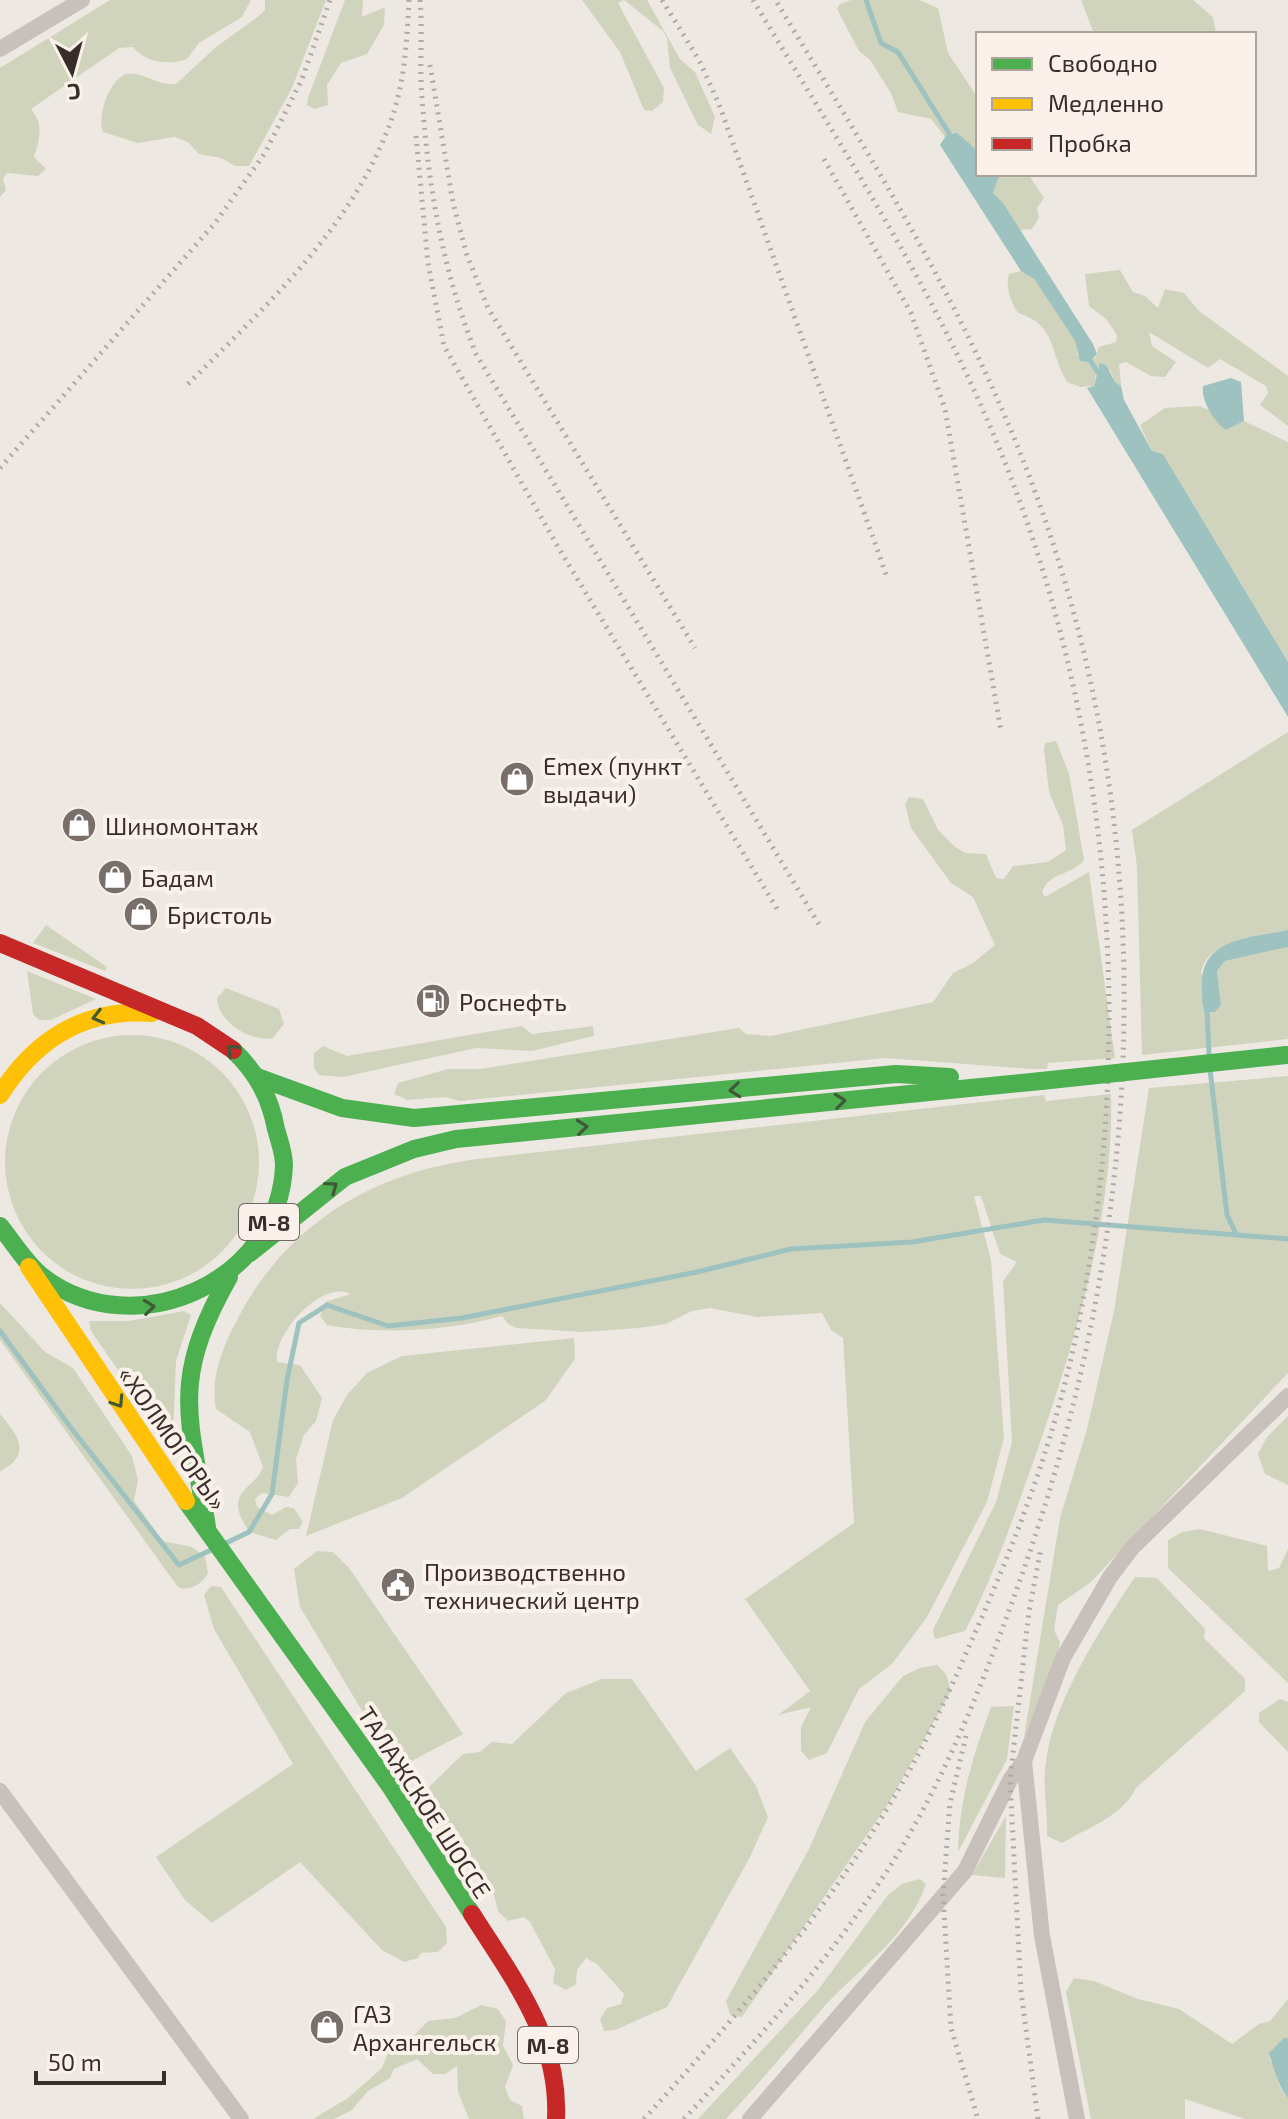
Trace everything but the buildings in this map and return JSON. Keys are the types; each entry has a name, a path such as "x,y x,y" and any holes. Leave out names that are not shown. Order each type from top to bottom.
{"main road":[{"name":"«ХОЛМОГОРЫ»","path":"0,943 175,1017 226,1044 257,1077 278,1122 282,1174 267,1227 233,1272 209,1311 191,1368 187,1394 187,1422 216,1541"},
{"name":"«ХОЛМОГОРЫ»","path":"0,1095 22,1061 42,1043 71,1025 116,1012 138,1011 175,1017"},
{"path":"250,1253 345,1177 390,1158 456,1139 1287,1054"},
{"path":"257,1077 342,1108 414,1118 896,1074 1041,1081"},
{"name":"«ХОЛМОГОРЫ»","path":"0,1226 168,1477 216,1541"},
{"name":"«ХОЛМОГОРЫ»","path":"29,1267 73,1296 104,1306 137,1309 187,1299 233,1272"},
{"name":"ТАЛАЖСКОЕ ШОССЕ","path":"216,1541 390,1786 528,2002 545,2032 553,2060 557,2081 556,2119"}],"street":[{"path":"0,49 82,0"},
{"path":"750,2119 965,1871 1010,1780 1024,1761 1063,1658 1110,1577 1132,1548 1288,1396"},
{"path":"1024,1761 1042,1936 1077,2119"},
{"path":"0,1791 241,2119"}],"green space":[{"path":"110,0 251,0 242,17 199,43 187,59 158,61 144,56 133,47 119,48 31,109 40,132 34,157 46,169 38,176 7,173 3,179 6,190 0,197 0,68"},
{"path":"265,0 326,0 292,88 249,166 235,166 221,158 199,154 188,142 174,137 138,143 103,132 106,98 123,76 139,75 176,84 216,47 260,15 265,10"},
{"path":"345,0 363,0 362,17 385,7 384,25 367,54 341,63 327,85 328,105 314,109 307,105 308,98"},
{"path":"582,0 624,0 618,3 664,88 663,102 652,111 644,110 620,52"},
{"path":"624,0 647,0 680,59 695,72 715,117 711,134 698,125 670,68 667,38 663,31"},
{"path":"851,0 919,0 938,8 948,53 976,95 976,150 952,132 945,137 931,119 898,112 891,93 870,60 859,51 837,9 840,4"},
{"path":"1081,0 1193,0 1213,17 1216,32 1093,32"},
{"path":"999,176 1029,176 1044,198 1037,208 1039,218 1032,229 1019,230 993,193"},
{"path":"1120,270 1133,292 1145,296 1158,308 1165,289 1184,293 1199,311 1288,376 1288,426 1260,405 1268,393 1266,386 1220,359 1208,368 1149,332 1152,346 1176,362 1165,377 1151,376 1126,362 1119,364 1121,386 1115,382 1110,370 1096,375 1094,386 1080,387 1067,382 1046,332 1015,309 1008,289 1009,274 1021,271 1041,285 1068,320 1074,332 1077,355 1095,359 1099,347 1116,342 1117,335 1106,319 1089,306 1085,274"},
{"path":"1198,406 1210,410 1226,430 1244,421 1288,442 1288,662 1163,454 1152,451 1140,425 1165,408"},
{"path":"1288,732 1288,930 1250,937 1224,946 1205,961 1201,973 1221,1005 1217,971 1225,961 1288,947 1288,1039 1142,1055 1137,867 1132,830"},
{"path":"1056,741 1069,773 1084,860 1074,869 1050,880 1042,892 1045,897 1089,872 1115,1058 1048,1063 1047,1069 1031,1069 885,1058 460,1101 445,1097 407,1100 394,1094 398,1083 448,1069 480,1069 739,1028 746,1034 771,1036 933,1002 953,973 973,963 995,945 973,897 951,883 911,828 905,804 909,797 923,799 938,830 965,853 986,854 996,878 1004,879 1013,866 1048,862 1066,850 1063,825 1049,792 1044,750 1045,743"},
{"path":"46,925 107,967 105,971 33,943"},
{"path":"27,971 96,999 51,1020 39,1020 33,1014"},
{"path":"226,988 279,1009 284,1024 273,1038 246,1034 229,1023 217,998"},
{"path":"522,1026 532,1034 593,1026 594,1036 532,1051 476,1048 343,1077 319,1075 314,1068 314,1053 323,1046 347,1056"},
{"path":"132,1035 180,1045 222,1072 249,1114 259,1162 249,1210 222,1252 180,1279 132,1289 84,1279 42,1252 15,1210 5,1162 15,1114 42,1072 84,1045"},
{"path":"1288,1076 1288,1373 1091,1582 1058,1605 1054,1630 1060,1642 1056,1663 1024,1737 1060,1518 1087,1429 1114,1311 1149,1088"},
{"path":"1111,1094 1110,1142 1097,1242 1057,1391 1005,1541 974,1613 965,1631 935,1639 933,1630 996,1502 1012,1442 1003,1281 1017,1262 1000,1254 981,1196 974,1196 991,1260 1004,1438 987,1502 927,1617 892,1664 859,1689 827,1753 809,1760 801,1751 801,1727 811,1707 778,1715 810,1691 745,1599 854,1523 843,1338 831,1330 822,1313 757,1317 710,1308 692,1311 666,1324 583,1332 517,1328 508,1324 502,1316 437,1328 392,1331 327,1325 320,1316 325,1302 351,1294 326,1294 301,1312 278,1351 277,1362 300,1365 322,1398 316,1421 304,1435 296,1459 298,1483 289,1497 262,1493 255,1499 257,1507 272,1515 286,1507 294,1508 303,1522 299,1529 290,1529 276,1540 249,1532 242,1519 238,1506 241,1494 263,1467 250,1432 216,1409 216,1375 222,1353 256,1288 279,1258 306,1231 335,1209 367,1191 438,1166 477,1159 1044,1095 1046,1101"},
{"path":"0,1303 45,1352 73,1368 132,1456 138,1480 134,1501 163,1541 192,1547 205,1557 208,1573 199,1584 191,1588 178,1587 0,1340"},
{"path":"184,1311 191,1315 176,1361 173,1437 165,1438 91,1331 89,1321 129,1321"},
{"path":"574,1338 575,1359 545,1401 402,1498 306,1536 333,1420 347,1395 367,1373 402,1356"},
{"path":"0,1414 16,1436 20,1448 14,1462 0,1472"},
{"path":"1288,1416 1288,1485 1265,1474 1258,1454 1267,1437"},
{"path":"1200,1529 1267,1546 1268,1571 1279,1568 1288,1549 1288,1683 1168,1568 1168,1540 1182,1532"},
{"path":"317,1551 333,1552 349,1568 463,1734 402,1766 392,1761 300,1607 294,1569"},
{"path":"1135,1577 1157,1578 1205,1629 1204,1638 1245,1679 1245,1691 1136,1788 1113,1814 1062,1843 1047,1836 1045,1770 1051,1738 1058,1714 1081,1665"},
{"path":"211,1586 221,1587 446,1927 447,1943 438,1952 421,1953 418,1958 404,1962 382,1950 300,1862 212,1923 185,1900 156,1857 293,1764 214,1629 204,1595"},
{"path":"937,1665 946,1674 951,1691 890,1801 742,2017 730,2015 726,2001 809,1849 865,1722 903,1676"},
{"path":"602,1679 632,1679 696,1771 730,1748 756,1786 768,1817 749,1859 667,2007 615,2030 604,2031 600,2019 607,2008 621,2004 624,1994 597,1964 586,1958 577,1970 576,1984 566,1990 553,1983 555,1969 530,1922 524,1917 508,1921 498,1911 491,1883 453,1849 429,1787 463,1754 480,1752 492,1742 512,1744 566,1693"},
{"path":"1280,1699 1288,1702 1288,1752 1259,1722 1259,1713"},
{"path":"1014,1706 1007,1759 958,1852 968,1778 991,1707"},
{"path":"1006,1816 1005,1878 972,1875"},
{"path":"920,1879 926,1884 906,1923 831,2000 726,2119 698,2119 818,1990 888,1895 902,1884"},
{"path":"1074,1978 1094,1981 1138,1999 1179,2009 1232,2044 1259,2024 1270,2021 1288,1999 1288,2038 1269,2058 1281,2089 1288,2098 1288,2119 1245,2119 1185,2099 1185,2119 1091,2119 1066,1992"},
{"path":"481,2005 498,2009 506,2021 503,2046 513,2065 505,2087 510,2100 522,2106 524,2119 469,2119 458,2092 457,2066 445,2074 433,2074 417,2059 394,2069 390,2078 368,2091 352,2110 334,2119 313,2119 348,2098 382,2068 388,2053 406,2044 428,2021 455,2018"}],"water":[{"path":"957,133 976,149 976,176 999,176 993,193 1003,203 1093,344 1097,354 1090,362 1080,361 1072,328 1044,285 1021,271 940,145 947,134"},
{"path":"1100,363 1106,365 1115,382 1121,386 1124,400 1152,451 1163,454 1288,662 1288,717 1087,388 1094,386"},
{"path":"1231,378 1241,382 1244,421 1226,430 1209,411 1203,386"},
{"path":"1288,930 1288,947 1225,961 1217,971 1221,1005 1215,1012 1205,1012 1203,971 1218,949 1243,938"},
{"path":"1284,2038 1288,2038 1288,2098 1279,2084 1269,2053"}],"waterway":[{"path":"866,0 881,43 898,52 952,138"},
{"path":"1036,277 1077,339"},
{"path":"1088,357 1100,376"},
{"path":"1207,1009 1209,1055"},
{"path":"1210,1069 1227,1215 1236,1234"},
{"path":"224,1544 249,1532 272,1494 287,1380 299,1323 327,1305 388,1326 462,1318 697,1272 791,1249 912,1242 1044,1220 1288,1239"},
{"path":"0,1331 71,1428 179,1565 211,1550"}],"railway":[{"path":"0,468 215,223 265,153 302,79 330,0"},
{"path":"188,384 278,293 333,227 356,192 377,155 397,101 405,58 409,0"},
{"path":"420,0 421,86 433,197 454,291 476,354 820,926"},
{"path":"662,0 699,60 719,104 887,577"},
{"path":"644,2119 748,2000 813,1918 900,1787 944,1703 1013,1542 1063,1392 1093,1242 1105,1129 1109,1016 1105,902 1092,789 1071,677 1042,567 1004,460 950,340 855,168 753,0"},
{"path":"684,2119 788,2002 861,1910 923,1810 988,1667 1058,1462 1090,1328 1112,1193 1123,1056 1122,919 1109,783 1083,648 1043,514 1017,445 957,314 888,188 776,1"},
{"path":"430,65 453,203 467,255 488,308 695,648"},
{"path":"416,136 428,263 444,346 558,547 779,912"},
{"path":"824,159 911,313 945,409 1001,731"},
{"path":"1038,2119 1021,1992 1010,1780 1029,1611 1041,1548"},
{"path":"966,1736 950,1803 943,1895 951,2028 978,2119"}],"traffic: fast":[{"path":"0,1226 43,1277 80,1297 119,1305 159,1303 196,1291 230,1270 258,1241 276,1206 284,1165 266,1096 256,1077 233,1050"},
{"path":"1041,1081 1286,1055"},
{"path":"257,1077 342,1108 414,1118 896,1074 950,1077"},
{"path":"250,1253 345,1177 414,1149 456,1139 1041,1081"},
{"path":"207,1527 191,1427 191,1373 210,1314 229,1277"},
{"path":"186,1501 390,1786 472,1914"}],"traffic: slow":[{"path":"0,1095 29,1058 64,1031 105,1016 152,1013"},
{"path":"29,1267 186,1501"}],"traffic: jam":[{"path":"0,943 197,1026 233,1050"},
{"path":"472,1914 518,1986 542,2036 555,2090 556,2119"}],"place":[{"name":"Emex (пункт выдачи)","path":"517,779"},
{"name":"Шиномонтаж","path":"79,825"},
{"name":"Бадам","path":"115,877"},
{"name":"Бристоль","path":"141,914"},
{"name":"Роснефть","path":"433,1001"},
{"name":"Производственно технический центр","path":"398,1585"},
{"name":"ГАЗ Архангельск","path":"327,2027"}]}
